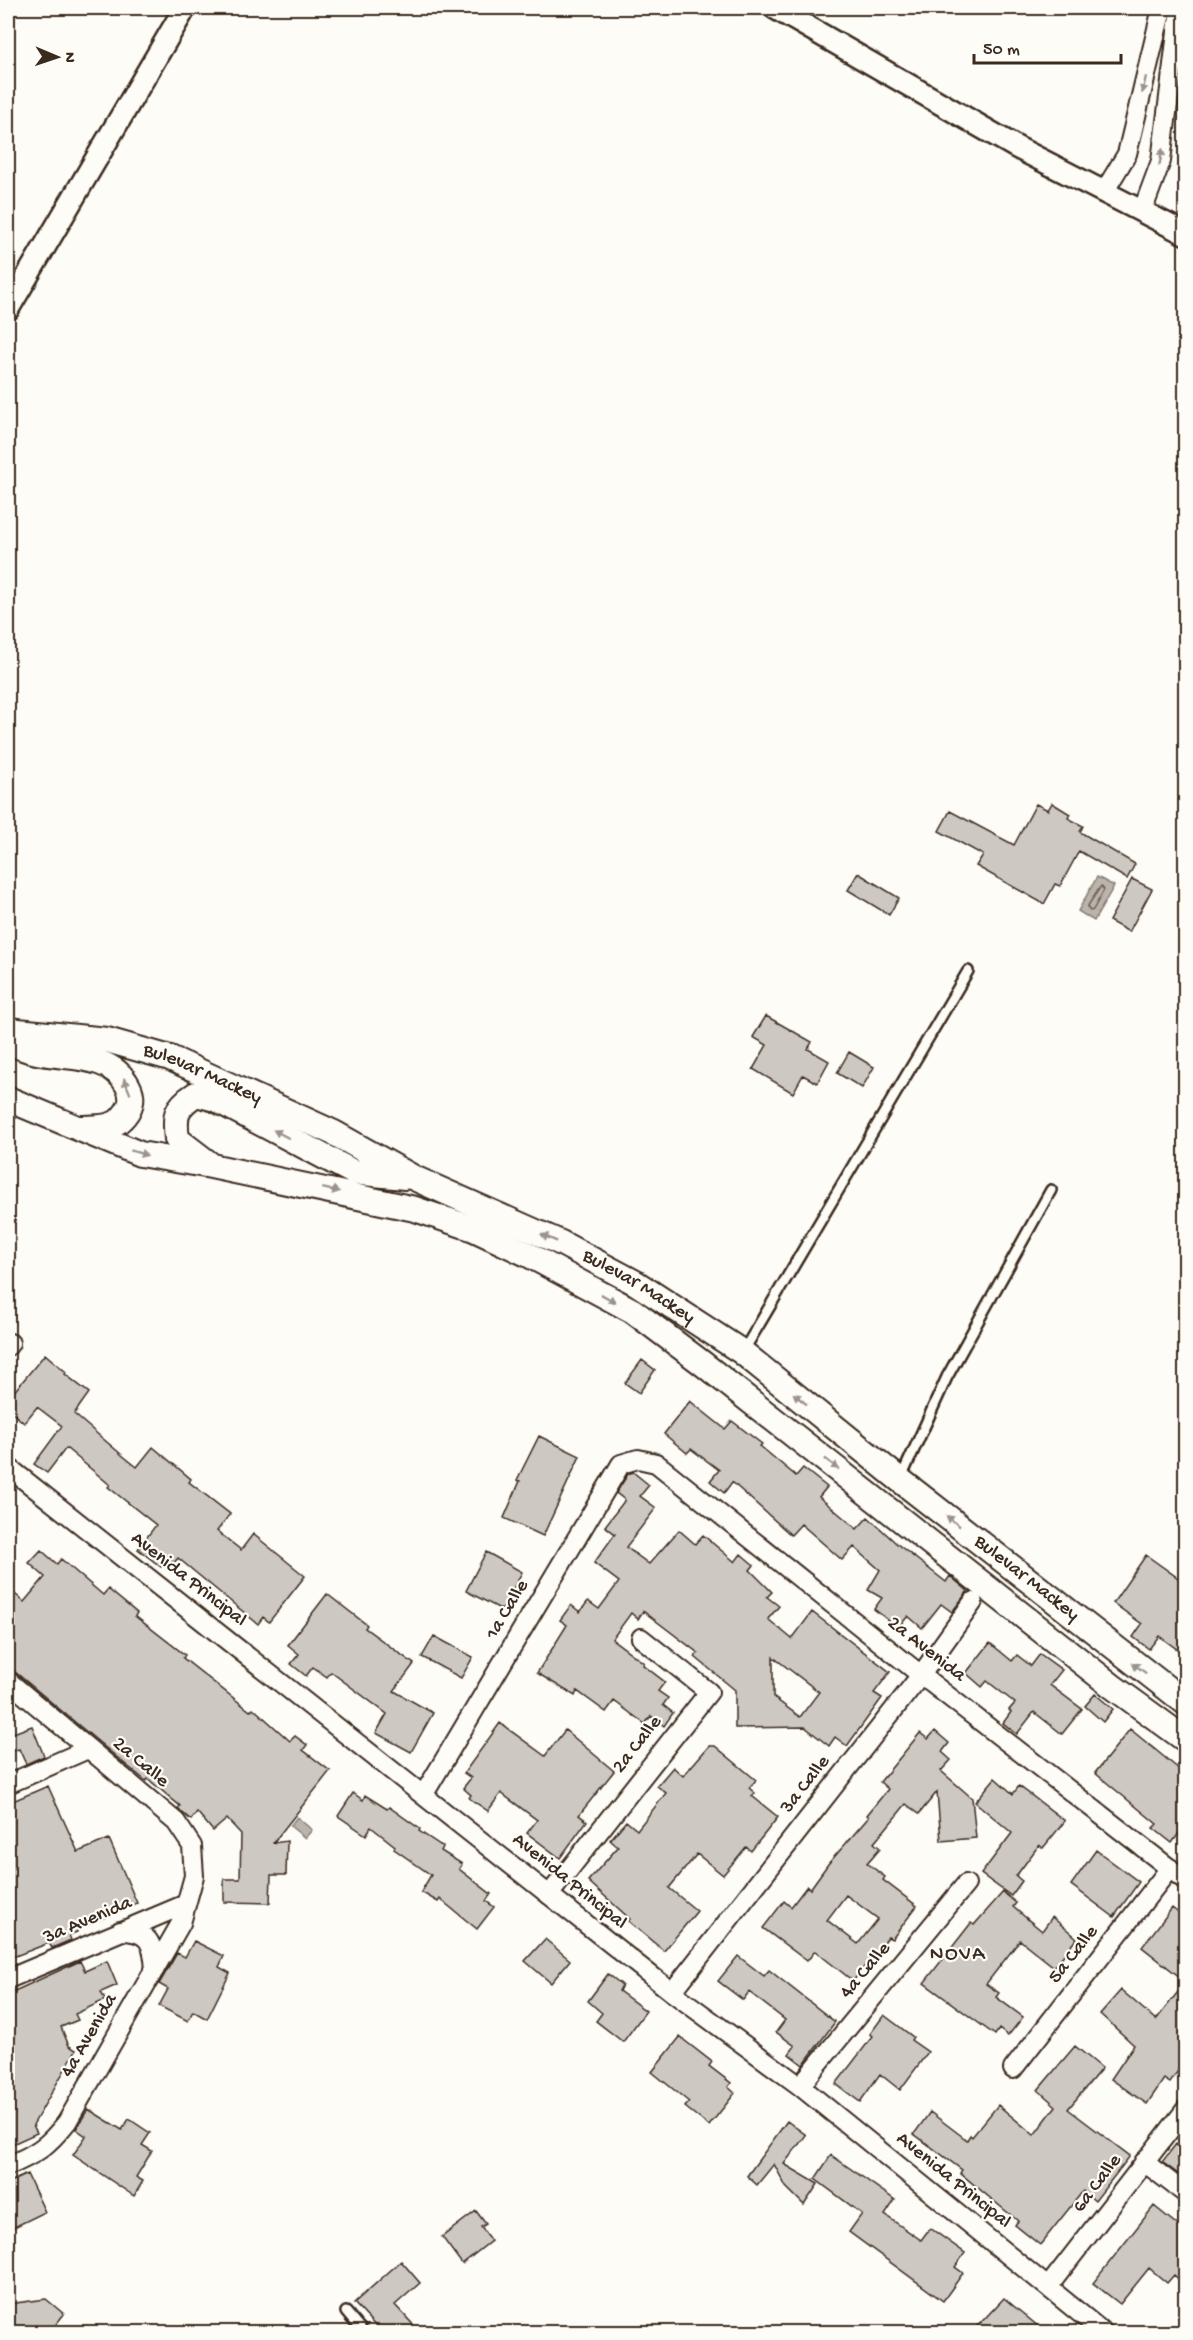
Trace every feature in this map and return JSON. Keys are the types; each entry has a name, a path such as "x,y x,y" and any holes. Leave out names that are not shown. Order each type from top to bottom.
{"main road":[{"name":"Bulevar Mackey","path":"8,1030 107,1040 170,1058 334,1133 414,1178 561,1243 636,1283 742,1352 900,1480 1185,1703"},
{"path":"8,1038 22,1048 101,1062 122,1076 131,1091 131,1108 119,1122 106,1126 81,1128"},
{"path":"211,1166 177,1139 174,1122 178,1108 196,1094 215,1100 353,1172 414,1178"},
{"name":"Bulevar Mackey","path":"8,1099 140,1154 211,1166 415,1209 474,1229 529,1255 633,1311 791,1432 1112,1686 1185,1740"}],"street":[{"path":"8,309 185,8"},
{"path":"775,8 1016,147 1185,234"},
{"path":"1104,192 1127,154 1162,8"},
{"path":"1143,213 1161,161 1180,8"},
{"name":"2a Avenida","path":"638,1459 656,1463 921,1675 1185,1881"},
{"name":"1a Calle","path":"424,1794 621,1464 638,1459"},
{"name":"Avenida Principal","path":"8,1467 672,1992 800,2086 1103,2332"},
{"name":"3a Calle","path":"672,1992 921,1675 973,1602"},
{"name":"2a Calle","path":"549,1895 709,1692 641,1638"},
{"name":"2a Calle","path":"8,1682 176,1822 192,1846 194,1876 186,1904"},
{"path":"8,1784 88,1749"},
{"name":"5a Calle","path":"1013,2068 1170,1868"},
{"name":"4a Calle","path":"800,2086 966,1884"},
{"name":"3a Avenida","path":"8,1979 186,1904"},
{"name":"4a Avenida","path":"8,2166 50,2144 67,2122 181,1923 186,1904"},
{"path":"120,1931 132,1931 144,1936 151,1943 155,1968"},
{"name":"6a Calle","path":"1048,2287 1185,2109"},
{"path":"1144,2162 1185,2194"}],"lane":[{"path":"742,1352 968,971"},
{"path":"900,1480 947,1377 1052,1191"},
{"path":"346,2312 363,2332"}],"water":[{"path":"1097,877 1114,886 1094,921 1078,911"},
{"path":"297,1817 312,1830 305,1838 290,1826"}],"building":[{"path":"1052,803 1070,814 1068,818 1083,826 1080,832 1135,864 1127,879 1079,851 1060,886 1055,884 1044,904 976,866 983,855 939,831 950,811 1014,845 1036,804 1048,810"},
{"path":"858,873 899,898 889,915 848,890"},
{"path":"1132,879 1152,889 1129,932 1109,921"},
{"path":"766,1016 812,1042 808,1049 829,1061 817,1083 803,1075 793,1093 753,1069 767,1045 753,1037"},
{"path":"849,1052 874,1067 862,1088 837,1073"},
{"path":"45,1354 89,1393 74,1414 122,1455 137,1467 153,1447 191,1479 189,1482 230,1514 217,1531 241,1550 253,1534 305,1576 269,1622 263,1617 258,1624 178,1558 174,1563 168,1558 161,1567 138,1549 156,1525 108,1487 110,1485 66,1448 47,1473 34,1464 62,1426 37,1407 24,1423 8,1409 8,1399"},
{"path":"642,1360 655,1370 639,1393 625,1383"},
{"path":"690,1401 725,1429 732,1421 762,1444 760,1446 796,1476 803,1468 827,1487 819,1497 857,1529 868,1517 896,1543 946,1582 950,1576 968,1591 952,1612 941,1604 922,1628 908,1616 898,1628 874,1609 882,1598 868,1590 880,1570 854,1547 842,1560 801,1524 791,1535 732,1482 724,1493 710,1481 719,1470 691,1449 687,1453 664,1434"},
{"path":"539,1436 580,1456 543,1536 504,1518 520,1481 517,1480"},
{"path":"633,1472 649,1485 640,1496 656,1508 626,1547 649,1564 679,1530 695,1544 703,1535 735,1562 741,1554 754,1565 750,1570 772,1592 767,1597 779,1606 768,1619 792,1639 812,1612 890,1672 874,1693 882,1698 847,1746 835,1737 829,1746 805,1727 735,1728 735,1690 695,1657 698,1653 643,1611 638,1619 631,1613 612,1639 665,1682 658,1691 668,1698 663,1705 673,1713 664,1726 651,1716 645,1724 614,1701 606,1712 577,1691 575,1696 537,1673 567,1625 560,1620 571,1605 580,1612 588,1601 599,1609 619,1582 594,1563 615,1534 605,1526 625,1500 616,1493 628,1474","holes":["773,1657 819,1692 800,1717 773,1697"]},
{"path":"41,1550 57,1564 61,1559 103,1595 108,1589 137,1613 135,1616 185,1655 183,1658 250,1711 253,1708 290,1741 295,1736 307,1745 303,1750 330,1771 273,1843 287,1841 286,1875 271,1875 270,1903 224,1902 224,1879 240,1879 241,1834 227,1819 213,1831 197,1812 191,1820 178,1809 180,1806 148,1779 146,1781 8,1666 8,1588 24,1602 45,1577 29,1563"},
{"path":"486,1552 522,1572 502,1610 466,1591"},
{"path":"1146,1555 1185,1583 1185,1655 1159,1636 1149,1649 1133,1637 1142,1624 1113,1603"},
{"path":"327,1594 367,1625 365,1628 414,1664 394,1691 433,1713 411,1752 376,1733 387,1714 331,1672 327,1677 313,1667 306,1676 291,1664 299,1654 288,1645"},
{"path":"434,1636 473,1657 461,1678 422,1657"},
{"path":"990,1643 1012,1661 1017,1655 1031,1666 1040,1654 1062,1670 1050,1685 1082,1709 1062,1734 1034,1712 1017,1734 1003,1723 1015,1703 987,1681 982,1687 966,1673"},
{"path":"1095,1694 1113,1709 1103,1722 1085,1706"},
{"path":"500,1723 545,1756 565,1730 614,1771 579,1815 587,1821 560,1858 527,1833 537,1820 501,1793 488,1811 469,1798 471,1795 463,1788 471,1778 464,1773"},
{"path":"32,1726 44,1756 26,1764 19,1749 8,1753 8,1735"},
{"path":"1130,1729 1185,1774 1185,1825 1172,1843 1153,1828 1157,1824 1095,1773"},
{"path":"935,1731 949,1743 942,1752 951,1760 941,1771 972,1798 976,1838 941,1841 937,1792 919,1814 906,1804 874,1843 880,1848 867,1863 885,1877 883,1880 917,1906 892,1939 888,1937 853,1981 815,1951 807,1961 763,1928 784,1901 791,1907 807,1886 810,1889 828,1864 869,1817 867,1815 888,1789 880,1782 920,1733 928,1739","holes":["846,1895 878,1919 858,1944 827,1920"]},
{"path":"709,1746 715,1746 756,1780 749,1788 755,1793 752,1796 778,1817 751,1851 746,1847 723,1875 697,1854 669,1888 697,1911 664,1951 628,1921 630,1919 588,1881 618,1847 610,1840 626,1821 637,1830 666,1793 657,1786 673,1767 683,1776"},
{"path":"995,1778 1013,1794 1019,1786 1065,1821 1043,1848 1039,1845 1016,1876 1022,1881 1011,1896 981,1874 1012,1833 975,1802"},
{"path":"48,1786 78,1852 109,1839 137,1903 77,1929 77,1932 69,1935 71,1940 52,1948 49,1943 8,1959 8,1803"},
{"path":"353,1793 363,1800 365,1795 387,1809 389,1807 420,1829 419,1831 443,1847 441,1851 462,1864 459,1869 491,1894 486,1901 494,1907 477,1929 440,1899 438,1902 421,1892 431,1875 394,1849 395,1846 371,1827 366,1835 338,1816"},
{"path":"1096,1850 1139,1882 1114,1917 1071,1885"},
{"path":"1003,1892 1016,1903 1013,1907 1042,1931 1052,1917 1077,1938 1054,1967 1020,1940 986,1984 999,1993 996,1997 1023,2017 1008,2036 999,2029 995,2035 924,1983 971,1923 974,1925"},
{"path":"1172,1908 1185,1918 1185,1981 1142,1947"},
{"path":"545,1939 570,1960 551,1983 525,1961"},
{"path":"194,1941 224,1956 219,1967 230,1973 207,2019 193,2011 188,2021 159,2006 168,1989 159,1984 177,1953 185,1957"},
{"path":"738,1956 764,1976 769,1970 835,2022 803,2065 789,2054 795,2046 776,2032 785,2020 749,1992 743,2000 718,1981"},
{"path":"80,1961 85,1971 107,1961 117,1985 101,1992 105,2000 75,2014 78,2020 61,2027 69,2046 76,2050 33,2125 37,2133 8,2146 8,1994"},
{"path":"608,1974 622,1985 619,1991 646,2011 623,2042 596,2021 602,2013 588,2001"},
{"path":"1185,1983 1185,2060 1170,2083 1164,2079 1147,2104 1111,2079 1134,2045 1100,2014 1121,1990 1156,2020"},
{"path":"884,2015 913,2037 911,2040 928,2052 900,2090 880,2074 860,2102 836,2084 873,2036 870,2034"},
{"path":"680,2037 712,2062 709,2066 731,2083 728,2087 735,2093 709,2126 685,2107 689,2102 652,2072"},
{"path":"1075,2046 1102,2068 1068,2109 1130,2156 1095,2201 1083,2191 1040,2245 1015,2225 1018,2221 960,2173 962,2170 914,2134 930,2112 967,2140 998,2105 1034,2135 1056,2106 1038,2090"},
{"path":"88,2109 122,2130 129,2119 150,2133 142,2145 152,2151 136,2177 143,2181 134,2196 73,2155 86,2136 76,2129"},
{"path":"787,2121 806,2135 784,2164 818,2184 804,2205 786,2187 774,2164 757,2185 747,2176"},
{"path":"1176,2144 1185,2151 1185,2179 1162,2162"},
{"path":"831,2155 895,2200 885,2215 921,2240 930,2228 965,2253 955,2267 963,2273 943,2301 849,2232 862,2214 815,2179"},
{"path":"27,2174 45,2212 8,2230 8,2183"},
{"path":"1154,2206 1185,2231 1185,2285 1174,2275 1167,2283 1149,2268 1120,2304 1093,2283"},
{"path":"476,2211 486,2224 481,2227 491,2241 462,2264 442,2237"},
{"path":"401,2261 420,2283 395,2305 420,2332 381,2332 354,2303"},
{"path":"1004,2298 1045,2332 972,2332"},
{"path":"46,2299 64,2314 50,2332 8,2332 8,2304"}],"district":[{"name":"NOVA","path":"958,1955"}]}
